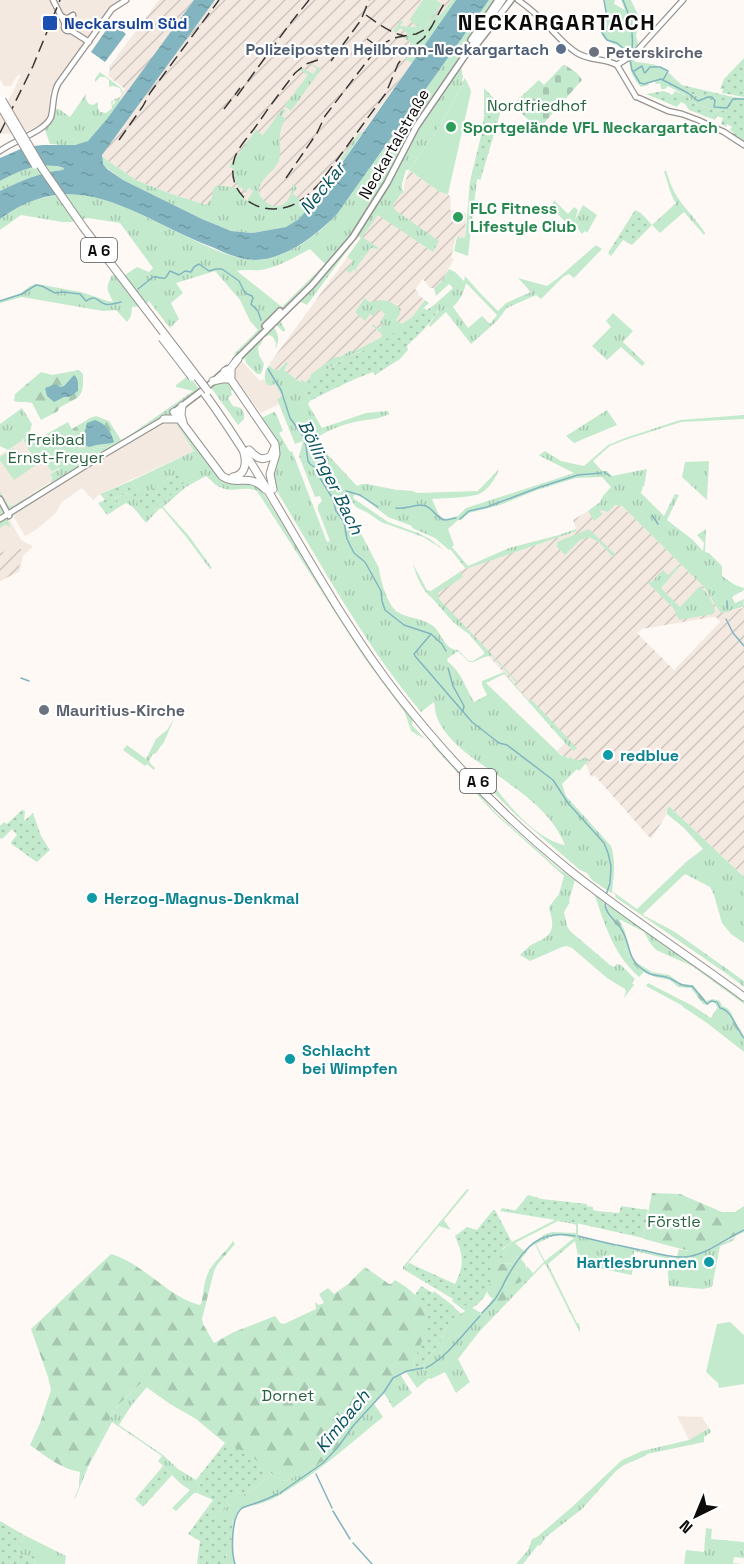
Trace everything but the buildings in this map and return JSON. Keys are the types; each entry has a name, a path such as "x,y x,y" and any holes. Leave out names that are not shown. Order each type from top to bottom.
{"highway":[{"name":"A 6","path":"1,100 27,152 79,230 207,392 273,489 352,623 418,716 458,766 527,834 744,997"},
{"path":"231,380 231,368 237,360"},
{"path":"224,371 272,437 276,446 270,474 273,489"},
{"path":"213,381 231,380"},
{"path":"181,421 182,406"},
{"path":"175,412 224,478 255,481 274,500"},
{"path":"246,449 262,459 268,458 274,450 274,445 257,417"},
{"path":"164,419 181,421"},
{"path":"200,447 221,473 228,477 236,477 242,473 246,464 246,449"},
{"name":"A 6","path":"246,449 345,620 388,682 418,716"},
{"name":"A 6","path":"616,903 744,992"}],"main road":[{"path":"53,0 66,24 71,24 71,29 90,41"},
{"path":"0,151 45,126 52,112 56,88 112,9 126,0"},
{"path":"456,68 476,31 498,0"},
{"name":"Neckartalstraße","path":"175,412 237,360 295,296 325,270 346,246 370,212 416,127 503,0"},
{"path":"452,75 509,0"},
{"path":"518,0 560,40 578,53 590,59 616,65 637,98 698,120 724,132 744,145"},
{"path":"616,65 629,57 683,0"},
{"path":"61,15 67,19 73,15"},
{"path":"71,29 90,41"},
{"path":"79,55 84,44 81,37"},
{"path":"0,519 175,412"},
{"path":"0,499 9,514"},
{"path":"9,514 25,504"},
{"path":"5,507 15,509"},
{"path":"0,519 5,507"}],"shaded area":[{"path":"0,0 50,0 52,3 54,0 120,0 114,4 53,86 50,93 49,112 44,123 24,133 0,134 0,113 21,74 11,86 4,86 0,79"},
{"path":"159,0 194,0 120,102 118,100 125,89 108,76 109,67"},
{"path":"215,0 452,0 421,50 319,192 302,206 284,213 206,205 136,180 101,156"},
{"path":"409,170 440,192 448,194 451,198 450,210 466,213 465,238 456,237 451,258 454,259 441,282 434,288 430,288 423,279 415,289 418,295 425,300 412,317 305,382 300,382 284,370 285,362 279,370 273,369 270,363 365,232 380,212 404,192"},
{"path":"241,360 260,381 264,379 266,384 275,384 282,396 277,399 279,404 261,413 233,374 234,368"},
{"path":"171,422 176,423 180,428 194,451 100,494 93,500 82,488 62,502 55,514 25,536 14,517 17,513 92,464 159,426"},
{"path":"22,440 38,465 44,461 52,472 50,474 52,481 9,506 0,491 0,455"},
{"path":"614,505 622,506 704,587 720,612 743,608 744,601 744,877 669,806 667,814 651,839 595,776 591,777 586,764 589,761 568,759 557,751 565,743 574,751 533,701 528,700 431,591 464,569 577,531 573,520 588,511 595,521 600,510 608,511","holes":["717,618 720,622 674,670 637,633 642,629"]},
{"path":"10,520 21,540 33,546 23,556 20,571 0,581 0,524"},
{"path":"14,548 22,550 18,572 0,581 0,553"},
{"path":"677,1416 702,1417 709,1428 689,1440"}],"green space":[{"path":"423,0 436,0 442,4 424,29 410,19"},
{"path":"452,0 456,0 412,63 405,59 411,51 411,43 403,37 410,35 400,28 396,33 393,31 401,20 403,22 400,26 417,27 410,19 424,29 438,12 438,18"},
{"path":"489,0 496,0 459,58 464,63 461,67 463,77 461,84 465,78 470,88 462,85 431,139 409,170 406,170 402,184 404,192 393,205 395,210 439,241 433,252 378,215 362,237 379,248 371,248 356,268 357,272 354,269 350,273 346,271 353,261 347,257 361,238 358,236 307,305 299,301 280,321 285,331 283,332 277,325 274,327 278,338 275,349 276,343 273,337 269,335 263,338 258,347 264,364 261,374 257,374 245,359 241,360 234,354 258,330 250,321 240,300 215,271 176,283 183,293 171,303 179,319 170,328 149,301 145,306 132,307 131,316 127,322 116,310 103,311 22,297 0,303 0,300 21,293 37,284 81,292 113,302 108,289 112,275 125,275 137,267 149,272 153,268 120,223 88,218 62,222 21,215 0,230 0,219 42,198 56,195 86,196 117,203 217,251 248,260 267,259 286,253 303,243 326,225 347,200","holes":["310,249 325,264 282,307 237,271 267,269"]},
{"path":"605,0 615,0 614,4 625,10 621,0 631,0 640,19 636,36 639,46 630,56 636,62 661,67 674,78 668,83 656,84 655,81 641,87 638,84 623,49 602,36 601,29 606,17"},
{"path":"744,58 744,97 722,93 723,89 720,89 724,79"},
{"path":"312,64 321,69 291,111 284,106 308,75 300,70 303,68 313,74 317,69"},
{"name":"Nordfriedhof","path":"563,65 577,73 582,80 538,130 513,104 539,80 544,85"},
{"path":"100,72 121,88 123,93 110,116 97,133 84,143 50,144 45,130 52,122 56,109 70,117 86,94 89,104 93,105 98,102 100,112 106,113 112,108 111,101 114,101 113,105 116,101 113,100 120,97 122,94 120,88 109,87 109,80 105,77 100,77 95,82"},
{"path":"674,78 682,85 744,98 744,143 732,135 733,132 730,130 732,127 721,124 723,118 717,116 715,120 689,110 681,102 677,107 646,94 664,91 672,95 675,91 696,104 712,110 725,111 731,101 714,101 694,95 668,83"},
{"path":"660,83 668,83 714,101 731,101 725,111 712,110 696,104 668,86 661,89"},
{"name":"Sportgelände VFL Neckargartach","path":"462,85 470,88 471,92 448,194 440,192 409,170 424,150"},
{"path":"484,88 502,107 481,178 476,175 473,182 470,181 484,115"},
{"path":"283,108 286,111 282,116 286,119 280,135 279,160 260,185 259,191 260,196 271,205 281,206 285,203 292,190 292,184 297,188 293,194 301,200 298,202 302,206 319,192 360,132 363,132 321,193 299,219 286,227 252,233 231,231 123,180 103,164 101,156 136,180 206,205 212,198 213,189 217,185 236,188 247,201 253,191 248,188 246,193 241,187 239,188 234,169 229,167 256,130 263,135"},
{"path":"50,165 64,168 0,191 0,181 7,177 24,170"},
{"path":"666,170 676,195 702,228 704,235 684,212 660,233 652,225 676,203 664,172"},
{"path":"476,175 481,180 477,179 468,256 454,251 457,237 465,238 470,181 473,182"},
{"path":"554,200 568,214 574,207 578,210 575,220 583,205 597,215 587,233 585,231 582,234 574,224 571,228 551,207"},
{"path":"635,210 652,225 632,245 623,240 611,256 608,253"},
{"path":"596,245 602,249 574,278 569,274 563,277 541,299 536,295 507,308 496,322 471,344 446,312 430,327 429,325 438,311 434,305 453,288 449,284 436,296 434,288 449,269 464,281 465,276 498,311 506,303 531,292 518,278 547,286","holes":["466,283 497,315 490,324 482,316 468,328 453,307"]},
{"path":"365,298 369,302 386,301 397,306 401,309 396,320 402,324 412,317 425,300 429,303 379,345 348,356 302,389 322,428 366,413 388,411 389,414 339,427 314,440 357,486 367,484 417,493 478,491 499,469 490,485 477,495 432,499 439,515 444,519 458,516 466,508 574,473 539,455 545,451 561,461 584,466 608,445 680,420 744,415 744,419 681,422 610,446 593,461 602,471 607,471 612,476 647,469 641,493 664,516 675,494 679,495 667,520 693,540 703,551 704,543 697,535 706,529 705,552 722,566 722,576 744,588 732,597 735,603 744,599 743,607 722,613 704,587 622,506 615,505 608,512 600,510 603,514 594,521 588,511 600,502 611,487 602,477 576,478 500,505 469,513 458,520 448,529 454,545 452,547 468,566 509,548 576,529 577,531 466,569 450,549 435,538 388,517 363,498 355,494 353,498 388,522 430,539 444,550 423,537 381,522 356,507 351,500 346,500 345,503 379,568 384,591 396,611 432,625 449,647 458,650 469,661 473,661 484,652 425,591 413,564 427,590 431,591 460,572 460,569 463,577 438,593 439,599 518,682 492,656 475,661 469,662 458,651 447,659 448,662 460,675 474,702 487,695 482,681 504,672 528,700 533,701 577,748 574,751 504,674 486,683 562,756 578,760 585,757 589,760 562,784 566,796 611,846 614,863 612,891 637,909 686,862 703,849 684,828 667,814 669,806 744,877 744,943 731,934 722,923 710,887 685,874 643,915 675,932 744,981 744,987 615,897 613,892 611,893 592,880 587,873 580,870 516,815 484,783 489,780 522,819 543,836 565,845 551,821 532,801 453,741 438,720 434,702 421,712 412,701 358,625 278,493 272,480 279,449 261,418 274,412 283,431 279,433 290,452 292,451 327,542 330,541 318,510 318,505 322,501 320,496 315,497 299,456 303,441 295,444 277,399 282,396 275,384 270,386 266,384 265,374 269,365 279,370 286,362 288,363 284,370 300,382 302,380 305,382 311,377 310,375 333,358 355,351 380,338 381,333 372,326 373,324 379,329 383,324 380,322 385,314 379,309 373,316 370,314 365,321 355,312"},
{"path":"434,305 438,310 435,315 407,346 408,350 400,359 375,375 373,372 365,375 310,401 302,389 316,377 348,356 375,347 424,308 427,310"},
{"path":"613,313 633,331 623,342 645,363 642,366 621,347 607,360 592,346 611,327 606,321"},
{"path":"79,370 83,374 83,383 78,397 41,420 32,403 14,401 15,394 41,372 52,375"},
{"path":"189,375 202,393 185,409 180,424 216,475 222,480 228,483 251,484 264,494 369,662 413,718 412,725 425,739 411,731 405,713 363,656 257,491 226,489 217,486 206,476 186,487 163,507 189,536 212,568 210,569 162,508 146,523 129,505 126,503 121,506 115,498 127,493 134,497 139,491 131,481 194,451 176,423 168,422 159,426 92,464 17,513 8,520 9,527 6,524 0,528 0,491 9,506 51,483 50,474 68,464 67,462 87,450 107,447 127,437 193,391 176,387","holes":["173,476 184,484 167,498 150,515 142,493 146,493"]},
{"path":"224,382 234,388 231,391 232,395 228,398 233,406 241,408 244,413 244,419 238,425 212,389 215,384"},
{"path":"22,408 32,424 31,434 8,450 0,446 0,424"},
{"path":"607,410 617,425 574,443 566,436"},
{"path":"96,416 109,421 121,440 107,447 84,452 72,429"},
{"name":"Freibad Ernst-Freyer","path":"68,422 84,452 68,461 69,464 52,472 44,461 38,465 23,440 31,434 36,440"},
{"path":"14,448 21,459 29,454 36,465 14,480 0,457"},
{"path":"709,461 707,500 682,477 685,462"},
{"path":"179,474 184,485 150,515 137,504 142,493"},
{"path":"131,481 139,491 134,498 127,493 115,498 121,506 107,515 98,503 105,500 100,494"},
{"path":"589,529 616,555 613,557 599,542 589,537 580,540 565,555 557,547 557,542"},
{"path":"677,566 680,566 661,588 680,607 700,586 713,604 715,611 713,614 679,620 674,609 647,582 651,582 663,570 669,576"},
{"path":"174,719 164,742 149,762 155,768 154,770 123,750 127,745 146,759 156,739 167,730"},
{"path":"434,744 497,814 558,868 575,880 570,902 564,912 567,926 610,965 614,967 617,964 621,965 635,979 632,983 634,985 624,998 625,989 607,978 572,948 562,947 530,961 520,955 550,933 552,919 549,907 559,894 564,876 494,813 432,745"},
{"path":"22,810 25,811 24,821 33,813 41,836 50,850 37,862 11,844 17,835 12,829 2,839 0,838 0,826 4,822 7,824"},
{"path":"594,893 603,900 605,911 619,928 629,957 644,972 639,977 616,949"},
{"path":"603,903 624,929 632,956 637,963 652,972 669,975 682,984 693,985 706,1001 713,999 720,1001 722,1006 730,1012 744,1039 731,1023 728,1014 720,1011 714,1002 708,1005 703,1004 691,988 678,987 670,980 655,977 638,969 631,961 621,932 606,913"},
{"path":"606,905 623,914 709,975 744,1001 744,1004 692,966 656,950 644,932 621,920 618,921"},
{"path":"648,983 711,1018 717,1008 728,1014 731,1023 744,1039 744,1052 683,1006 646,986"},
{"path":"467,1189 469,1190 444,1220 451,1230 439,1226 405,1269 481,1313 489,1304 489,1308 501,1302 507,1281 527,1272 527,1266 533,1273 544,1262 535,1244 523,1257 521,1255 517,1257 514,1263 496,1262 508,1253 502,1250 512,1242 555,1220 500,1211 502,1208 578,1223 578,1236 677,1257 679,1249 690,1251 706,1248 707,1250 736,1237 733,1241 720,1246 712,1287 703,1289 669,1286 669,1259 634,1251 632,1275 588,1266 586,1268 578,1256 575,1241 548,1264 579,1323 580,1333 544,1264 479,1332 458,1359 470,1382 456,1393 445,1372 429,1378 417,1388 406,1372 414,1367 423,1366 439,1344 450,1321 465,1311 452,1301 453,1299 403,1269","holes":["558,1221 576,1225 576,1233 552,1232 543,1235 524,1251 515,1243","560,1235 574,1238 545,1261 536,1244"]},
{"name":"Förstle","path":"652,1193 680,1194 722,1212 735,1212 744,1206 744,1232 706,1250 706,1248 693,1252 644,1239"},
{"path":"528,1195 542,1199 587,1204 597,1211 619,1213 621,1206 648,1210 643,1238 516,1212"},
{"path":"493,1210 512,1242 502,1249 505,1251 502,1258 495,1256 488,1278 491,1281 488,1289 482,1300 472,1308 405,1269 409,1263 455,1284 462,1260 455,1236 467,1227 477,1230"},
{"name":"Dornet","path":"233,1241 235,1244 214,1271 202,1319 214,1343 234,1332 275,1316 280,1323 284,1324 316,1309 315,1302 319,1305 324,1303 319,1294 328,1288 334,1294 365,1267 389,1284 395,1280 414,1294 424,1306 428,1320 427,1328 413,1364 414,1368 390,1380 385,1392 356,1423 331,1457 286,1481 281,1480 225,1443 196,1419 142,1384 116,1407 80,1483 80,1472 59,1465 30,1445 51,1390 31,1329 111,1254 134,1264 187,1301 199,1305 209,1271"},
{"path":"505,1251 508,1253 504,1261 497,1262 500,1264 514,1263 521,1255 527,1269 526,1276 517,1284 507,1281 506,1285 511,1291 508,1298 489,1309 493,1298 487,1292 490,1281 488,1278 495,1255 502,1257"},
{"path":"421,1286 433,1293 434,1291 461,1314 450,1321 439,1344 423,1366 414,1367 413,1364 427,1328 426,1311 415,1295"},
{"path":"730,1322 744,1335 744,1384 719,1388 718,1383 706,1372 717,1324"},
{"path":"400,1374 412,1393 393,1408 384,1393 390,1380"},
{"path":"140,1384 147,1387 119,1425 163,1455 178,1469 201,1483 197,1493 194,1493 176,1511 172,1508 190,1490 158,1461 162,1456 112,1422 74,1499 79,1482 116,1407"},
{"path":"374,1404 383,1417 338,1454 281,1495 241,1510 235,1521 233,1536 236,1564 227,1564 226,1550 230,1550 233,1519 208,1521 230,1505 226,1498 248,1493 272,1474 286,1481 331,1457 356,1423"},
{"path":"709,1428 711,1432 704,1437 704,1442 647,1454 624,1465 582,1509 546,1537 523,1564 516,1564 528,1550 532,1539 572,1507 622,1460 642,1451 689,1440"},
{"path":"225,1443 248,1453 272,1474 248,1493 227,1498 226,1501 230,1505 210,1520 233,1517 231,1550 226,1551 227,1564 197,1564 200,1541 188,1534 213,1500 197,1493 201,1483 196,1480"},
{"path":"163,1466 172,1475 143,1507 135,1499"},
{"path":"0,1521 24,1535 17,1554 37,1557 34,1564 0,1564"},
{"path":"706,1528 712,1529 711,1539 744,1542 744,1558 734,1557 733,1563 741,1564 684,1564 686,1550 704,1552"},
{"path":"24,1535 66,1556 65,1564 34,1564 36,1558 17,1554"}],"water":[{"path":"194,0 215,0 102,155 103,164 123,180 202,219 231,231 252,233 286,227 299,219 321,193 456,0 489,0 337,214 311,237 278,256 249,260 227,254 133,211 108,201 82,195 56,195 28,202 0,219 0,191 64,168 39,166 15,173 0,181 0,158 25,147 75,145 88,141 107,119"},
{"path":"111,23 120,27 126,34 105,62 91,52"},
{"path":"74,375 78,391 54,402 47,396 45,388 56,384 60,387 64,386"},
{"path":"95,420 107,428 114,442 89,447 85,445 82,435 87,423"}],"waterway":[{"path":"604,0 607,17 601,31 607,40 617,43 625,50 632,70 640,83 661,79 698,101 712,97 715,101 714,107 727,108 733,99 744,99"},
{"path":"623,0 632,30 632,50 628,53"},
{"path":"634,71 642,66 645,73 650,67 660,67 668,71 663,80"},
{"name":"Böllinger Bach","path":"138,289 153,277 165,278 170,271 179,275 185,271 191,272 199,264 209,271 222,269 239,281 245,293 252,296 251,304 258,311 261,320"},
{"name":"Böllinger Bach","path":"0,301 22,294 36,285 55,293 80,294 86,301 94,298 107,305 121,302"},
{"name":"Böllinger Bach","path":"268,369 281,390 290,418 303,436 308,461 317,469 333,499 336,511 344,522 347,539 354,553 365,562 381,591 385,610 404,625 431,634 414,654 415,656 472,722 553,780 568,803 604,843 611,866 610,883 606,895"},
{"path":"604,472 610,476"},
{"path":"460,519 469,511 487,507 540,487 578,475 601,473"},
{"path":"346,491 360,495 378,507"},
{"path":"396,508 422,505 429,507 443,520 456,518"},
{"path":"652,515 658,524"},
{"path":"727,601 727,608"},
{"path":"726,619 733,633 744,646"},
{"name":"Böllinger Bach","path":"431,634 446,651"},
{"name":"Böllinger Bach","path":"448,668 453,686 464,706 463,711"},
{"path":"21,678 29,681"},
{"name":"Böllinger Bach","path":"605,900 607,912 620,927 632,957 640,968 651,974 692,986 707,1004 711,1001 717,1002 720,1008 728,1012 744,1038"},
{"name":"Kimbach","path":"642,1250 673,1257 692,1256 744,1230"},
{"name":"Kimbach","path":"482,1313 495,1299 521,1255 535,1242 553,1235 575,1236"},
{"name":"Kimbach","path":"578,1236 615,1245"},
{"name":"Kimbach","path":"617,1245 640,1250"},
{"name":"Kimbach","path":"426,1368 448,1351 480,1316"},
{"name":"Kimbach","path":"280,1493 323,1463 384,1392 393,1378 407,1371 423,1368"},
{"path":"316,1474 332,1508"},
{"name":"Kimbach","path":"235,1564 233,1534 238,1512 242,1508 278,1494"},
{"path":"333,1511 350,1539"},
{"path":"353,1543 372,1564"}],"railway":[{"path":"0,133 33,66 60,0"},
{"path":"119,140 150,93 219,0"},
{"path":"237,96 309,0"},
{"path":"331,61 361,20 369,0"},
{"path":"318,60 306,64 295,73 235,156 233,172 235,183 239,192 254,205 275,209 287,207 301,200 320,183 386,93 398,64 409,50 424,38 446,0"},
{"path":"366,15 389,30 405,36"},
{"path":"286,178 317,133 325,116 378,47 393,38 416,34 426,29"},
{"path":"367,39 378,46 394,51 412,46"},
{"path":"224,109 240,88"}],"place":[{"name":"Neckarsulm Süd","path":"50,23"},
{"name":"Polizeiposten Heilbronn-Neckargartach","path":"561,49"},
{"name":"Peterskirche","path":"594,52"},
{"name":"Sportgelände VFL Neckargartach","path":"451,127"},
{"name":"FLC Fitness Lifestyle Club","path":"458,217"},
{"name":"Mauritius-Kirche","path":"44,710"},
{"name":"redblue","path":"608,755"},
{"name":"Herzog-Magnus-Denkmal","path":"92,898"},
{"name":"Schlacht bei Wimpfen","path":"290,1059"},
{"name":"Hartlesbrunnen","path":"709,1262"}],"district":[{"name":"NECKARGARTACH","path":"557,22"}],"water label":[{"name":"Neckar","path":"322,188"}]}
